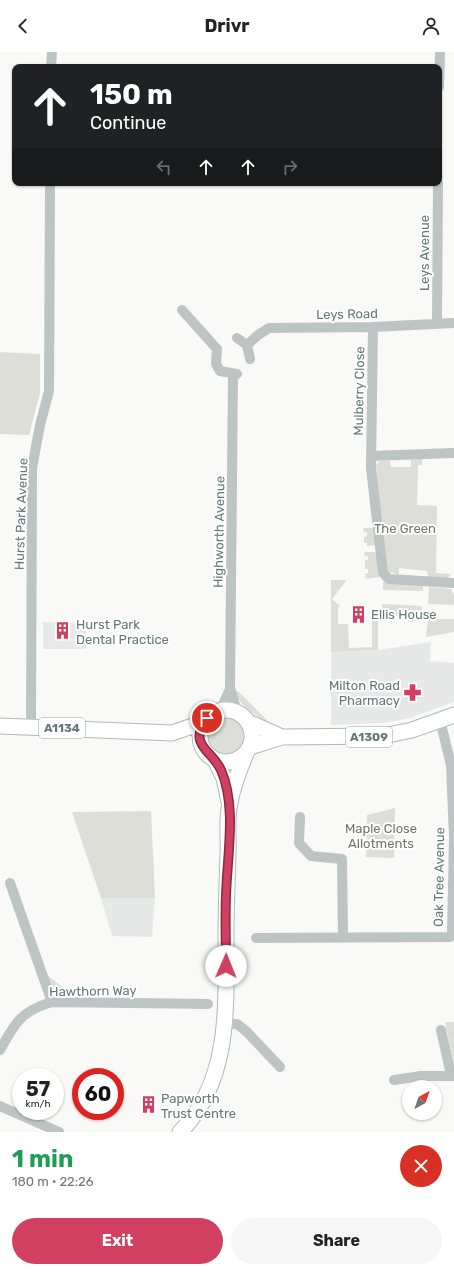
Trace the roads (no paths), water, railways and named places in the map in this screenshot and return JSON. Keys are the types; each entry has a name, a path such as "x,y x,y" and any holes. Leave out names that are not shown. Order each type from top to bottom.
{"main road":[{"name":"A1134","path":"172,733 204,722 211,715 220,711"},
{"path":"220,711 243,717"},
{"name":"A1309","path":"248,750 282,737 382,736 412,730 454,715"},
{"name":"A1134","path":"229,804 239,769 252,738 243,717"},
{"name":"A1309","path":"243,717 282,737"},
{"path":"202,746 200,736 204,722"},
{"name":"A1134","path":"0,726 172,733 202,746 206,753 215,760 224,778 229,804 226,897 225,1024 219,1062 210,1088 199,1107 181,1131"},
{"path":"215,760 228,762 239,759 248,750"}],"street":[{"path":"51,64 52,52"},
{"path":"440,52 440,64"},
{"name":"Hurst Park Avenue","path":"31,727 32,468 40,425 49,391 50,186"},
{"name":"Leys Avenue","path":"437,323 438,186"},
{"name":"Highworth Avenue","path":"182,310 217,349 216,364 220,371 235,374 230,689 220,711"},
{"name":"Leys Road","path":"247,345 258,334 268,328 373,327 454,322"},
{"name":"Mulberry Close","path":"373,327 371,456 379,545 384,575 389,579 454,583"},
{"path":"236,338 247,345 250,359"},
{"path":"371,456 454,453"},
{"name":"Highworth Avenue","path":"230,689 243,717"},
{"name":"Oak Tree Avenue","path":"256,938 450,937 452,933 454,838 451,765 440,720"},
{"path":"300,817 298,843 311,856 342,859 343,938"},
{"path":"10,883 52,1002"},
{"name":"Hawthorn Way","path":"0,1050 16,1021 38,1006 52,1002 208,1004"},
{"path":"225,1024 237,1024 246,1031 280,1067"},
{"path":"394,1080 421,1076 452,1076 441,1030"},
{"path":"0,1106 59,1132"}],"place":[{"name":"Ellis House","path":"358,614"},
{"name":"Hurst Park Dental Practice","path":"63,631"},
{"name":"Milton Road Pharmacy","path":"413,692"},
{"name":"Papworth Trust Centre","path":"148,1105"}],"park label":[{"name":"The Green","path":"405,528"},
{"name":"Maple Close Allotments","path":"381,836"}]}
